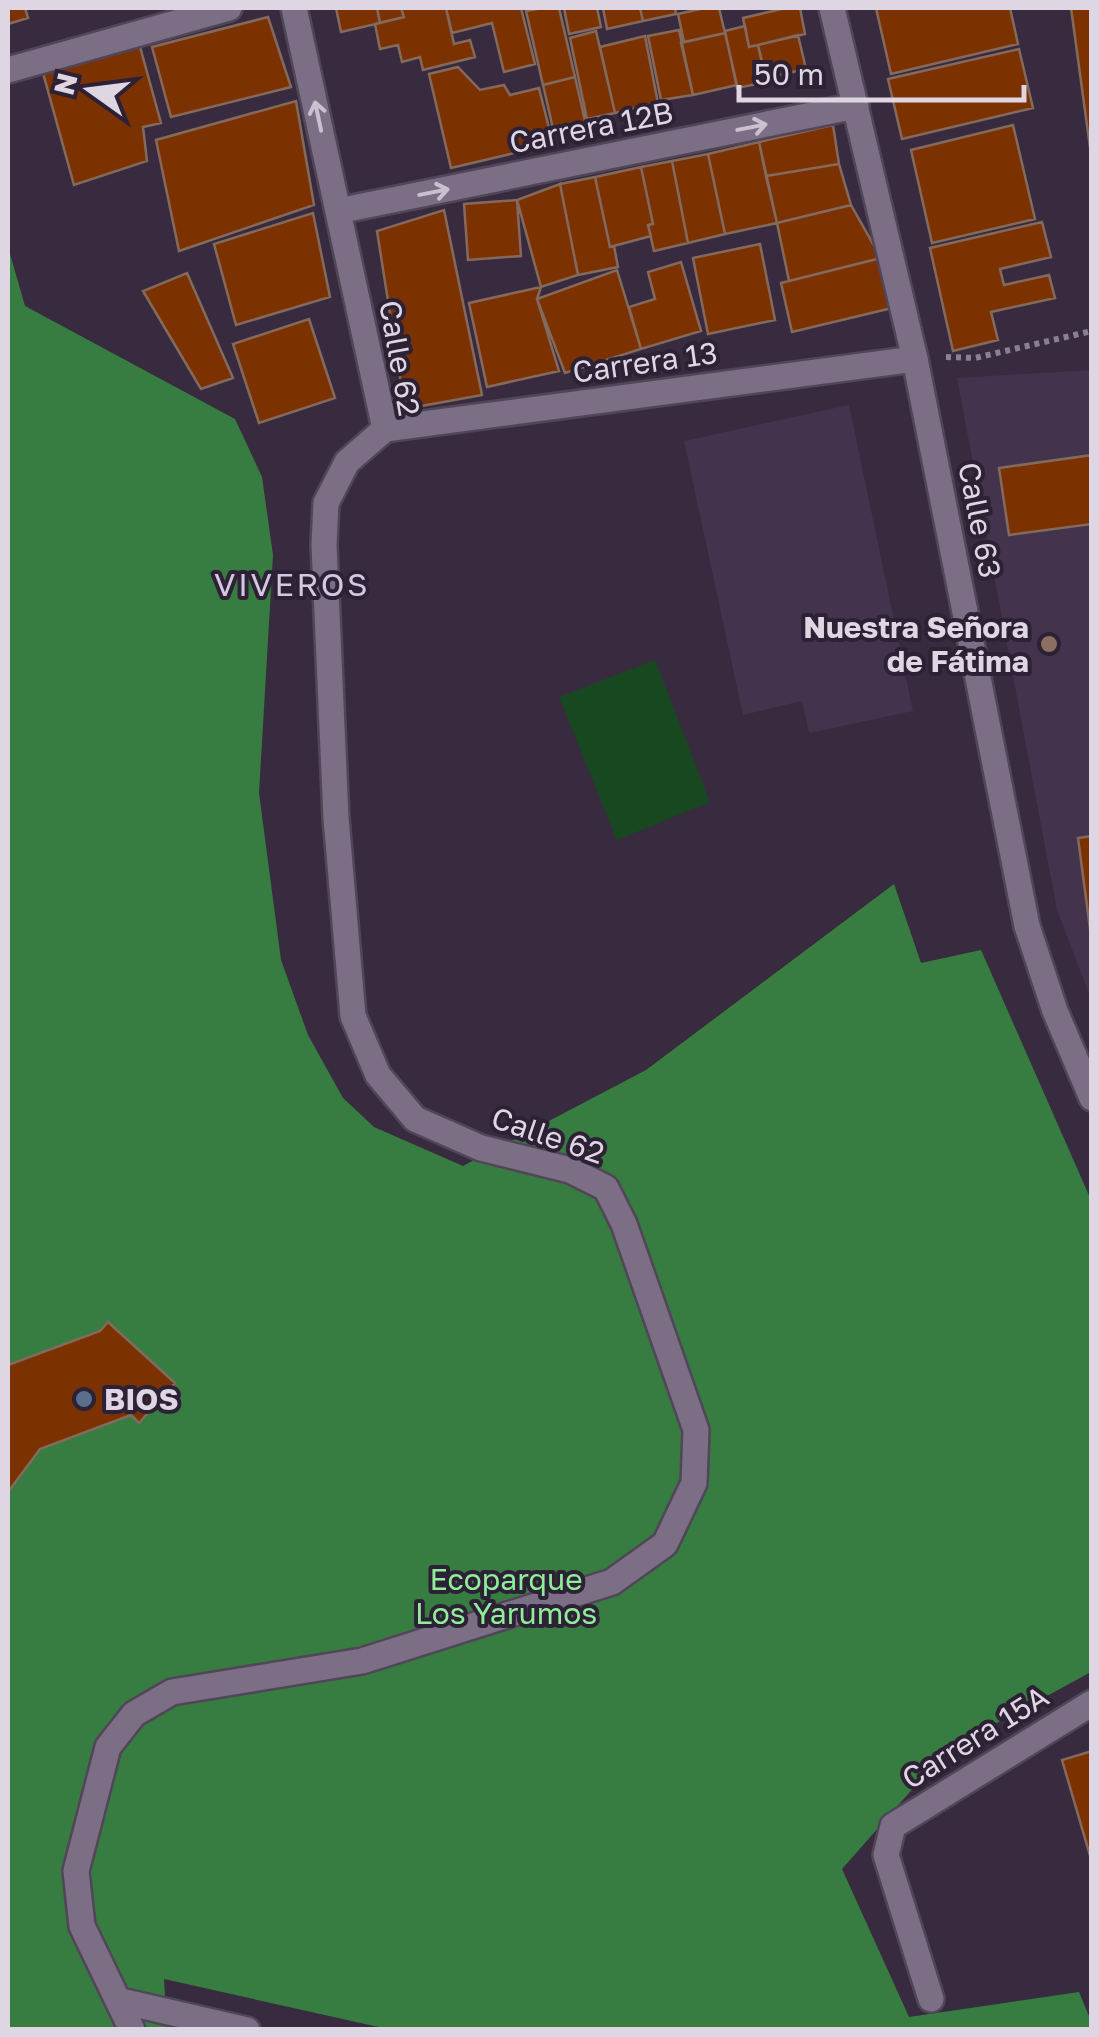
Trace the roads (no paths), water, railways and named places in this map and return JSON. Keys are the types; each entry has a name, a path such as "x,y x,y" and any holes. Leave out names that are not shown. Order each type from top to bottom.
{"street":[{"path":"8,70 229,8"},
{"name":"Calle 62","path":"132,2030 82,1926 76,1871 108,1747 134,1714 172,1692 362,1661 612,1582 664,1544 694,1484 696,1430 624,1224 606,1188 570,1170 481,1148 416,1120 378,1075 353,1016 336,818 324,545 326,504 347,462 385,429 294,8"},
{"name":"Calle 63","path":"832,8 914,359 1027,926 1092,1098"},
{"name":"Carrera 12B","path":"338,211 856,106"},
{"name":"Carrera 13","path":"385,429 914,359"},
{"name":"Carrera 15A","path":"931,1999 886,1855 893,1826 1092,1703"},
{"path":"121,2002 188,2022 247,2030"}],"place":[{"name":"Nuestra Señora de Fátima","path":"1049,644"},
{"name":"BIOS","path":"84,1399"}],"district":[{"name":"VIVEROS","path":"292,584"}],"park label":[{"name":"Ecoparque Los Yarumos","path":"506,1596"}]}
